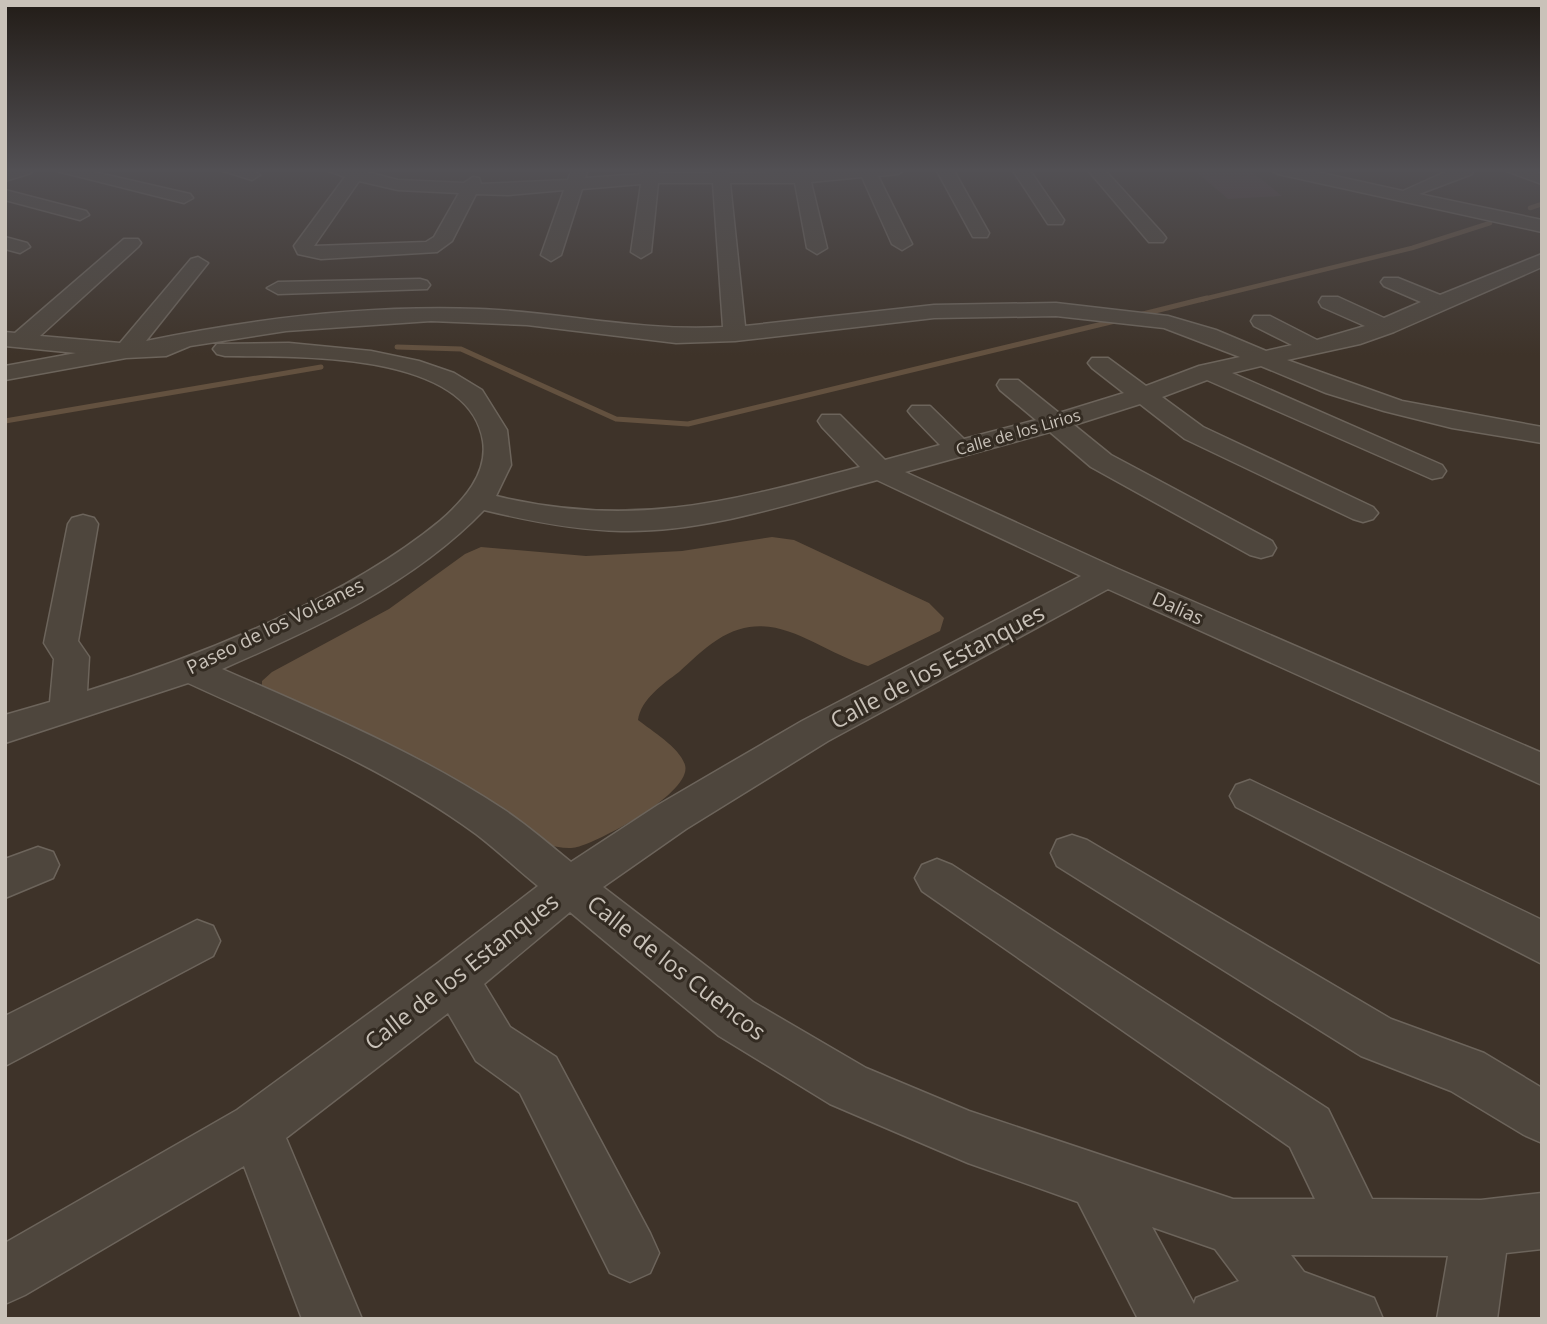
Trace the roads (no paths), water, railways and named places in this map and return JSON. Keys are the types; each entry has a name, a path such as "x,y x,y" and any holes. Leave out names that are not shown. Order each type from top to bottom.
{"street":[{"path":"316,231 304,246 310,252 418,250 438,244 446,231"},
{"path":"551,256 560,231"},
{"path":"640,252 643,231"},
{"path":"726,231 735,334"},
{"path":"813,231 817,248"},
{"path":"896,231 902,244"},
{"path":"1150,231 1156,238"},
{"path":"12,341 131,243"},
{"path":"331,320 370,251"},
{"name":"Calle de los Lirios","path":"478,500 539,515 622,522 691,517 959,449 1144,395 1216,369 1315,348 1386,327 1542,260"},
{"path":"135,350 198,263"},
{"path":"1391,282 1439,302"},
{"path":"278,288 420,285"},
{"path":"1330,302 1386,327"},
{"path":"12,341 135,350 252,327 331,320 476,316 529,318 674,336 735,334 954,310 1098,313 1262,358 1373,401 1463,423 1542,435"},
{"path":"1262,321 1315,348"},
{"path":"1183,335 1216,369 1432,471"},
{"name":"Paseo de los Volcanes","path":"5,373 135,350 335,353 411,366 464,389 485,407 496,437 497,465 478,500 443,534 399,564 319,610 189,669 67,711 5,729"},
{"path":"1100,363 1194,433 1363,513"},
{"path":"1009,385 1101,461 1261,548"},
{"path":"921,411 959,449"},
{"name":"Dalías","path":"831,421 879,470 1107,576 1542,770"},
{"path":"67,711 72,657 61,643 83,524"},
{"name":"Calle de los Estanques","path":"5,1275 256,1129 455,979 571,885 673,817 815,731 1107,576"},
{"name":"Calle de los Cuencos","path":"189,669 345,739 413,775 490,822 736,1019 848,1086 968,1137 1233,1227 1480,1228 1542,1221"},
{"path":"1250,796 1542,943"},
{"path":"1072,853 1378,1038 1466,1071 1542,1117"},
{"path":"937,877 1309,1128 1356,1226"},
{"path":"5,1042 197,941"},
{"path":"455,979 493,1044 538,1075 631,1253"},
{"path":"256,1129 332,1319"},
{"path":"1097,1181 1170,1319"},
{"path":"1233,1227 1285,1294 1353,1319"},
{"path":"1467,1319 1480,1228"},
{"path":"1217,1319 1285,1294"}],"waterway":[{"path":"1200,300 1412,248 1466,231"},
{"path":"1135,316 1207,298"},
{"path":"397,347 461,349 616,419 688,424 1119,320"},
{"path":"5,421 321,367"}]}
